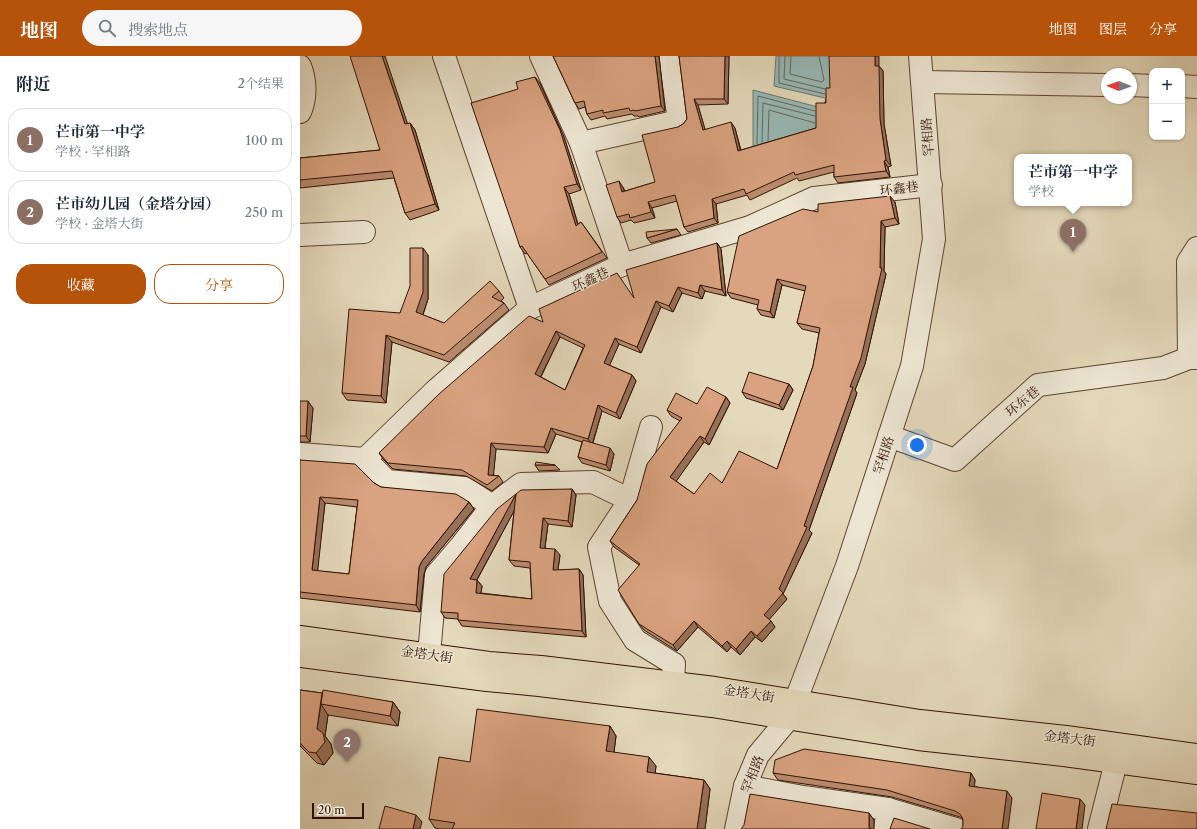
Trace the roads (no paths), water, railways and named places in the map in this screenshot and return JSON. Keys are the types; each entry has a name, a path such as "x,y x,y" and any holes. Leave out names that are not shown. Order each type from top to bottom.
{"main road":[{"name":"金塔大街","path":"300,637 673,683 918,739 1197,773"},
{"name":"金塔大街","path":"300,656 487,680 712,706 792,709 920,721 1066,737 1197,755"}],"street":[{"path":"444,56 530,308"},
{"path":"541,56 581,143 622,264"},
{"path":"581,143 679,121 670,56"},
{"name":"罕相路","path":"736,829 745,786 758,754 792,709 848,566 912,366 934,239 920,56"},
{"path":"300,66 305,77 303,104 300,112"},
{"path":"923,82 1101,85"},
{"path":"1137,85 1149,86"},
{"path":"1185,86 1197,86"},
{"name":"环鑫巷","path":"365,459 436,391 530,308 622,264 750,227 814,198 931,185"},
{"path":"300,235 364,232"},
{"path":"1193,358 1188,262 1197,248"},
{"name":"环东巷","path":"889,436 955,460 1038,386 1163,368 1193,358"},
{"path":"651,427 630,500 599,547 610,601 635,640 674,664 673,683"},
{"path":"300,454 365,459 387,481 465,488 492,506"},
{"path":"429,654 436,575 492,506 521,484 593,482 630,500"},
{"path":"1099,829 1116,762"},
{"path":"745,786 803,797 886,819 956,829"}],"water":[{"path":"776,56 833,56 841,85 829,99 774,86"},
{"path":"753,90 833,111 828,138 753,169"}],"place":[{"name":"芒市第一中学","path":"1073,252"},
{"name":"芒市幼儿园（金塔分园）","path":"347,762"}]}
